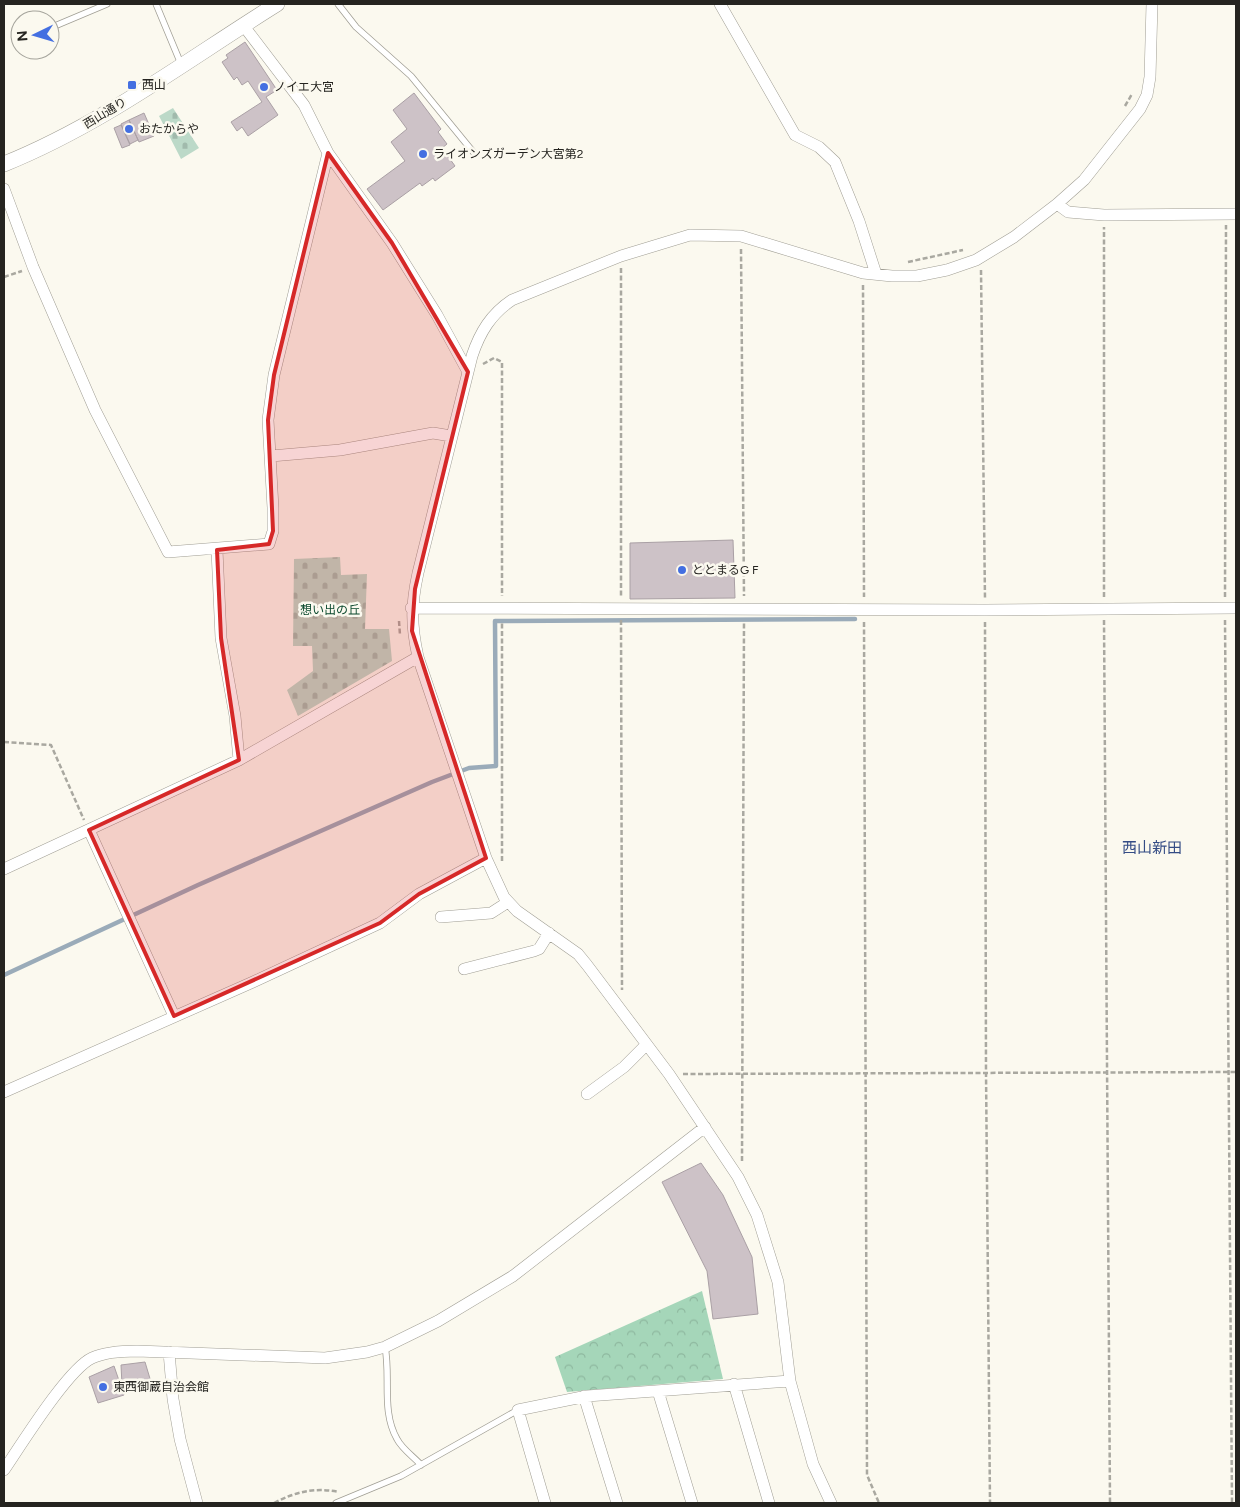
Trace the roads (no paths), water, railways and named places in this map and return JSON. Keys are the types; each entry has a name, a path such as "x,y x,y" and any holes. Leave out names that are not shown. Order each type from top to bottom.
{"street":[{"name":"西山通り","path":"4,164 77,131 277,4"},
{"path":"720,4 795,135 819,147 835,162 859,221 876,274"},
{"path":"829,1503 813,1464 790,1381 775,1267 757,1215 738,1177 669,1074 578,954 517,911 504,897 486,858 418,657 412,631 411,608 468,372 478,338 498,309 512,300 621,256 690,235 741,236 863,273 917,276 947,270 976,260 1014,237 1057,204 1084,180 1140,109 1147,95 1150,77 1152,4"},
{"path":"243,25 304,105 328,154 392,243 437,315 468,372"},
{"path":"4,189 33,267 95,410 168,552 217,550 269,544 273,531 268,420 274,375 328,154"},
{"path":"1057,204 1068,212 1104,215 1231,214"},
{"path":"271,456 340,450 433,434 451,436"},
{"path":"217,550 221,638 235,716 239,760"},
{"path":"411,608 985,610 1230,608"},
{"path":"4,869 239,760 418,657"},
{"path":"89,830 174,1016"},
{"path":"4,1092 380,923 419,894 486,858"},
{"path":"441,917 491,913 508,902"},
{"path":"464,969 534,952 540,949 549,933"},
{"path":"587,1094 624,1066 646,1045"},
{"path":"4,1470 65,1383 91,1358 121,1351 325,1358 367,1352 386,1347 438,1321 514,1276 705,1127"},
{"path":"169,1352 172,1400 197,1503"},
{"path":"545,1503 518,1410 584,1396 790,1381"},
{"path":"734,1384 768,1503"},
{"path":"658,1390 692,1503"},
{"path":"584,1396 617,1503"}],"lane":[{"path":"60,24 107,4"},
{"path":"156,4 182,66"},
{"path":"338,4 356,27 411,76 474,154"},
{"path":"386,1347 386,1393 391,1426 398,1441 421,1465"},
{"path":"336,1503 372,1490 421,1465 518,1410"}],"waterway":[{"path":"4,975 198,885 432,782 469,768 496,766 495,621 855,619"}],"place":[{"name":"西山","path":"132,85"},
{"name":"ノイエ大宮","path":"264,87"},
{"name":"おたからや","path":"129,129"},
{"name":"ライオンズガーデン大宮第2","path":"423,154"},
{"name":"ととまるG F","path":"682,570"},
{"name":"東西御蔵自治会館","path":"103,1387"}],"district":[{"name":"西山新田","path":"1152,848"}],"park label":[{"name":"想い出の丘","path":"330,610"}]}
